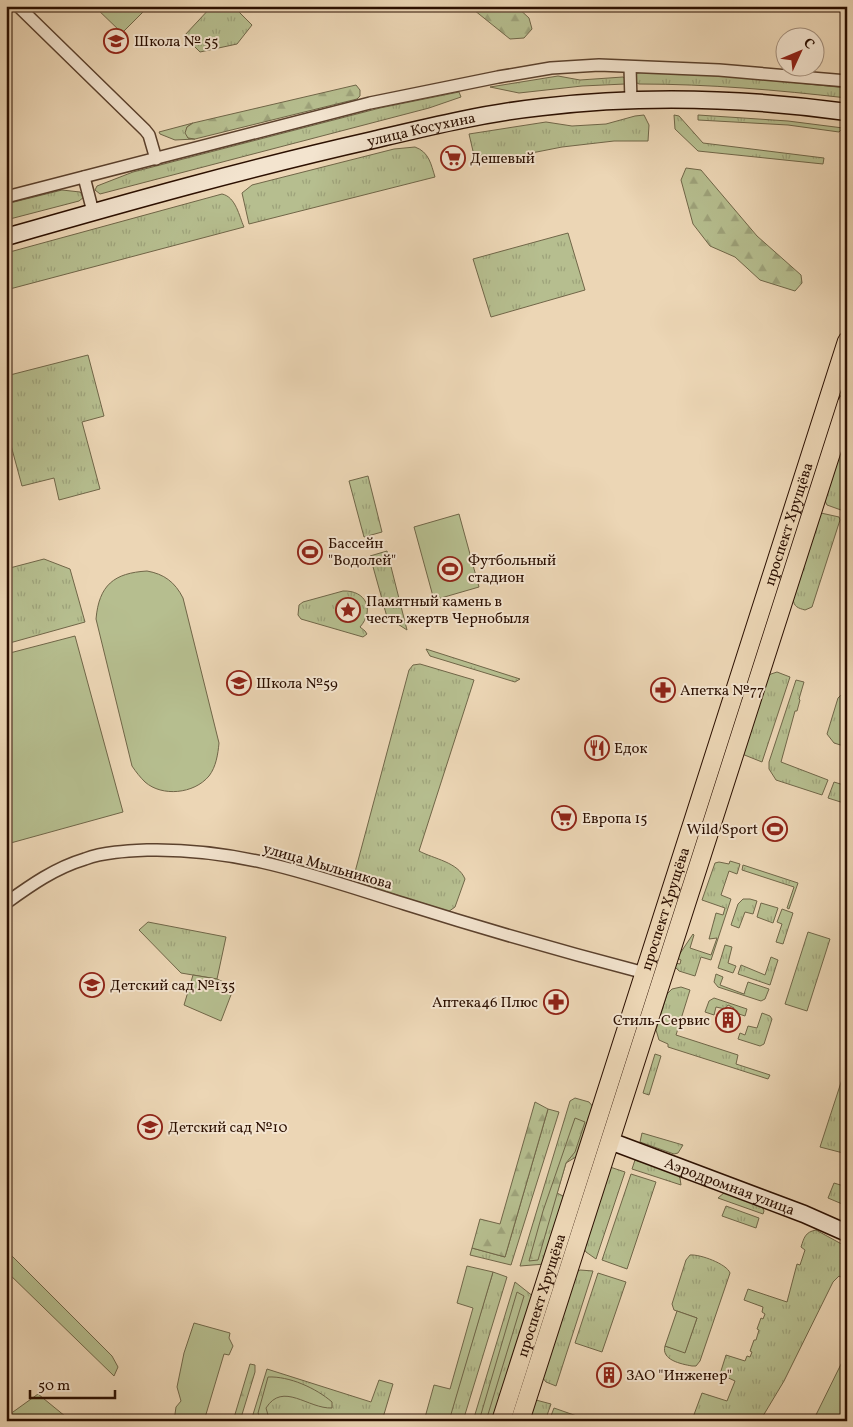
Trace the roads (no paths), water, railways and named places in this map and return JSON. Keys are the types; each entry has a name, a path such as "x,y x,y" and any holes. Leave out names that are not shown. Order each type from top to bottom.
{"main road":[{"name":"улица Косухина","path":"6,236 325,151 426,128 540,107 631,101 745,101 847,112"},
{"name":"проспект Хрущёва","path":"501,1421 847,341"},
{"name":"проспект Хрущёва","path":"520,1421 847,403"},
{"path":"644,973 663,977"},
{"name":"Аэродромная улица","path":"610,1141 795,1210 847,1233"}],"street":[{"path":"18,6 145,130 149,136 156,159"},
{"path":"6,197 370,103 551,68 599,65 630,66 719,70 847,81"},
{"path":"630,66 631,101"},
{"path":"84,177 94,212"},
{"name":"улица Мыльникова","path":"6,903 41,878 86,858 144,850 209,852 283,866 577,956 644,973"}],"place":[{"name":"Школа № 55","path":"116,41"},
{"name":"Дешевый","path":"453,158"},
{"name":"Бассейн \"Водолей\"","path":"310,552"},
{"name":"Футбольный стадион","path":"450,569"},
{"name":"Памятный камень в честь жертв Чернобыля","path":"348,610"},
{"name":"Школа №59","path":"239,683"},
{"name":"Апетка №77","path":"663,690"},
{"name":"Едок","path":"597,748"},
{"name":"Европа 15","path":"564,818"},
{"name":"Wild Sport","path":"775,829"},
{"name":"Детский сад №135","path":"92,985"},
{"name":"Аптека46 Плюс","path":"556,1002"},
{"name":"Стиль-Сервис","path":"728,1020"},
{"name":"Детский сад №10","path":"150,1127"},
{"name":"ЗАО \"Инженер\"","path":"609,1375"}]}
